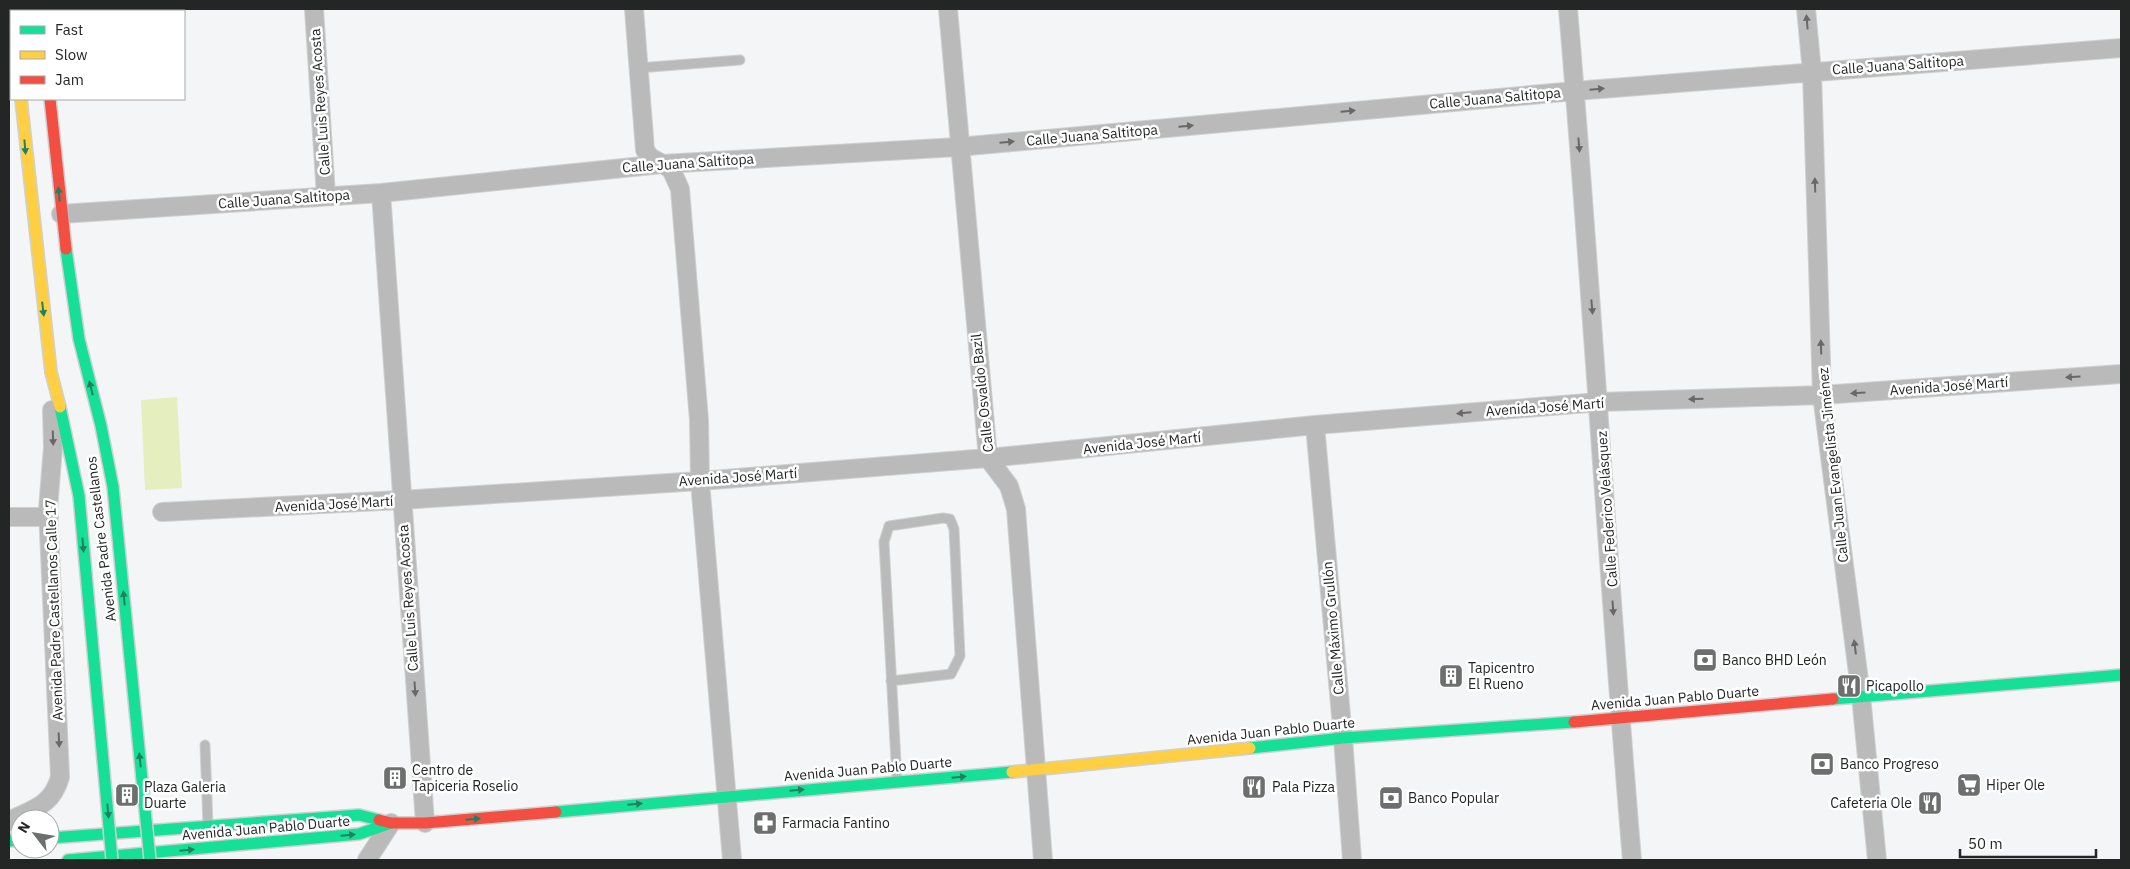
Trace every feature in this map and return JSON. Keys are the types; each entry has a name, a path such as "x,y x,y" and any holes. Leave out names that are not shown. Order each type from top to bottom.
{"main road":[{"name":"Avenida Padre Castellanos","path":"21,100 51,372 69,440 79,496 112,860"},
{"name":"Avenida Padre Castellanos","path":"50,100 61,214 79,339 101,426 113,487 150,860"},
{"name":"Avenida Juan Pablo Duarte","path":"60,837 359,815 391,823 425,823 1037,770 1343,738 1620,719 1861,696 2121,675"},
{"name":"Avenida Juan Pablo Duarte","path":"68,860 359,834 391,823"}],"street":[{"name":"Calle Luis Reyes Acosta","path":"314,9 326,196"},
{"path":"634,9 645,150 650,157 671,169 680,189 699,420 700,481 732,860"},
{"name":"Calle Osvaldo Bazil","path":"948,9 958,147 988,458 1009,486 1016,509 1043,860"},
{"name":"Calle Federico Velásquez","path":"1568,9 1600,402 1620,719 1632,860"},
{"name":"Calle Juan Evangelista Jiménez","path":"1806,9 1812,72 1822,395 1861,696 1877,860"},
{"name":"Calle Juana Saltitopa","path":"61,214 381,193 662,164 958,147 1575,91 2121,48"},
{"name":"Calle Luis Reyes Acosta","path":"381,193 425,823"},
{"name":"Avenida Padre Castellanos Calle 17","path":"9,821 41,806 56,790 60,777 48,517 53,447 51,372"},
{"name":"Avenida José Martí","path":"162,512 401,500 700,481 988,458 1315,425 1600,402 1822,395 2121,374"},
{"name":"Calle Máximo Grullón","path":"1315,425 1352,860"},
{"path":"9,517 48,517"},
{"path":"367,860 391,823"}],"lane":[{"path":"638,68 740,60"},
{"path":"891,681 951,674 960,656 955,539 950,519 943,518 889,526 886,532 884,542 891,681 897,782"},
{"path":"205,745 208,826"}],"green space":[{"path":"177,397 182,488 145,490 141,400"}],"traffic: fast":[{"path":"66,249 79,339 101,426 113,487"},
{"path":"60,407 79,496"},
{"path":"113,487 150,860"},
{"path":"79,496 112,860"},
{"path":"1833,699 2121,675"},
{"path":"1250,748 1343,738 1574,722"},
{"path":"556,812 1012,772"},
{"path":"60,837 359,815 379,820"},
{"path":"68,860 359,834 391,823"}],"traffic: slow":[{"path":"21,100 51,372 60,407"},
{"path":"1012,772 1250,748"}],"traffic: jam":[{"path":"50,100 66,249"},
{"path":"1574,722 1833,699"},
{"path":"379,820 391,823 425,823 556,812"}],"place":[{"name":"Banco BHD León","path":"1705,660"},
{"name":"Tapicentro El Rueno","path":"1451,676"},
{"name":"Picapollo","path":"1849,686"},
{"name":"Banco Progreso","path":"1822,764"},
{"name":"Centro de Tapiceria Roselio","path":"395,778"},
{"name":"Hiper Ole","path":"1969,785"},
{"name":"Pala Pizza","path":"1254,787"},
{"name":"Plaza Galeria Duarte","path":"127,795"},
{"name":"Banco Popular","path":"1391,798"},
{"name":"Cafeteria Ole","path":"1930,803"},
{"name":"Farmacia Fantino","path":"765,823"}]}
